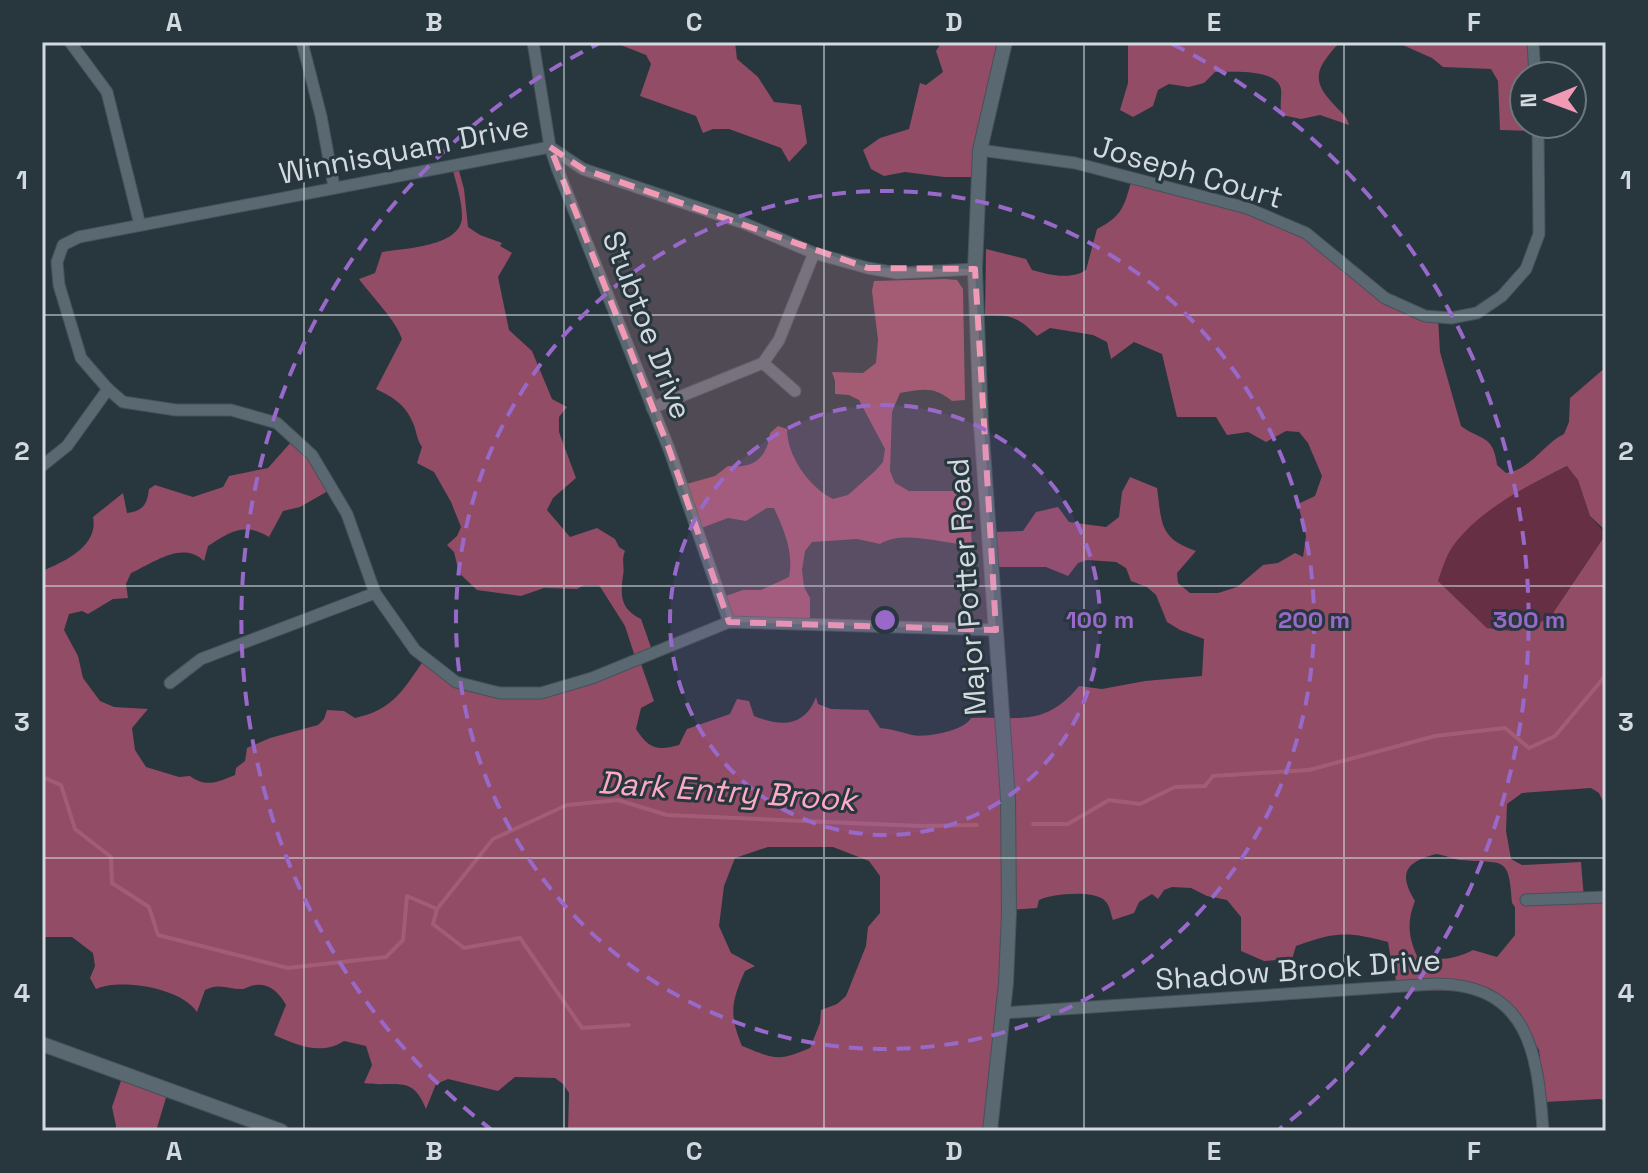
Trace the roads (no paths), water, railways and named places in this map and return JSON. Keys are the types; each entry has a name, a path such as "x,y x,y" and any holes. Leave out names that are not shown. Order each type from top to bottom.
{"street":[{"path":"70,42 107,92 140,225"},
{"path":"302,42 321,116 334,187"},
{"name":"Stubtoe Drive","path":"533,42 550,147 669,449 729,622"},
{"name":"Major Potter Road","path":"990,1131 1003,1013 1009,913 1008,798 981,423 975,269 980,150 1005,42"},
{"name":"Joseph Court","path":"980,150 1075,163 1247,208 1306,233 1385,298 1425,316 1451,318 1477,313 1490,305 1526,269 1539,234 1538,140"},
{"name":"Winnisquam Drive","path":"108,389 81,358 59,285 57,262 63,245 79,237 550,147 583,169 741,222 814,253 897,273 975,269"},
{"path":"652,408 763,363 779,340 814,253"},
{"path":"763,363 795,391"},
{"path":"42,466 67,446 108,389 123,402 176,410 231,410 277,423 312,455 347,514 375,593 415,650 456,682 500,693 541,693 592,678 729,622 996,630"},
{"path":"170,683 201,659 375,593"},
{"path":"1526,900 1606,897"},
{"name":"Shadow Brook Drive","path":"1003,1013 1434,984 1454,983 1473,987 1492,995 1510,1009 1527,1038 1538,1069 1543,1131"},
{"path":"42,1044 281,1131"}],"waterway":[{"name":"Dark Entry Brook","path":"1033,824 1068,824 1109,800 1140,804 1175,787 1205,786 1213,776 1309,770 1435,736 1505,728 1529,748 1555,736 1606,675"},
{"name":"Dark Entry Brook","path":"42,777 61,785 75,829 111,857 112,883 149,907 158,935 288,968 386,957 403,940 407,896 437,909 493,839 567,805 618,800 667,815 920,826 977,825"},
{"path":"437,909 433,924 464,948 520,938 582,1028 629,1025"}]}
